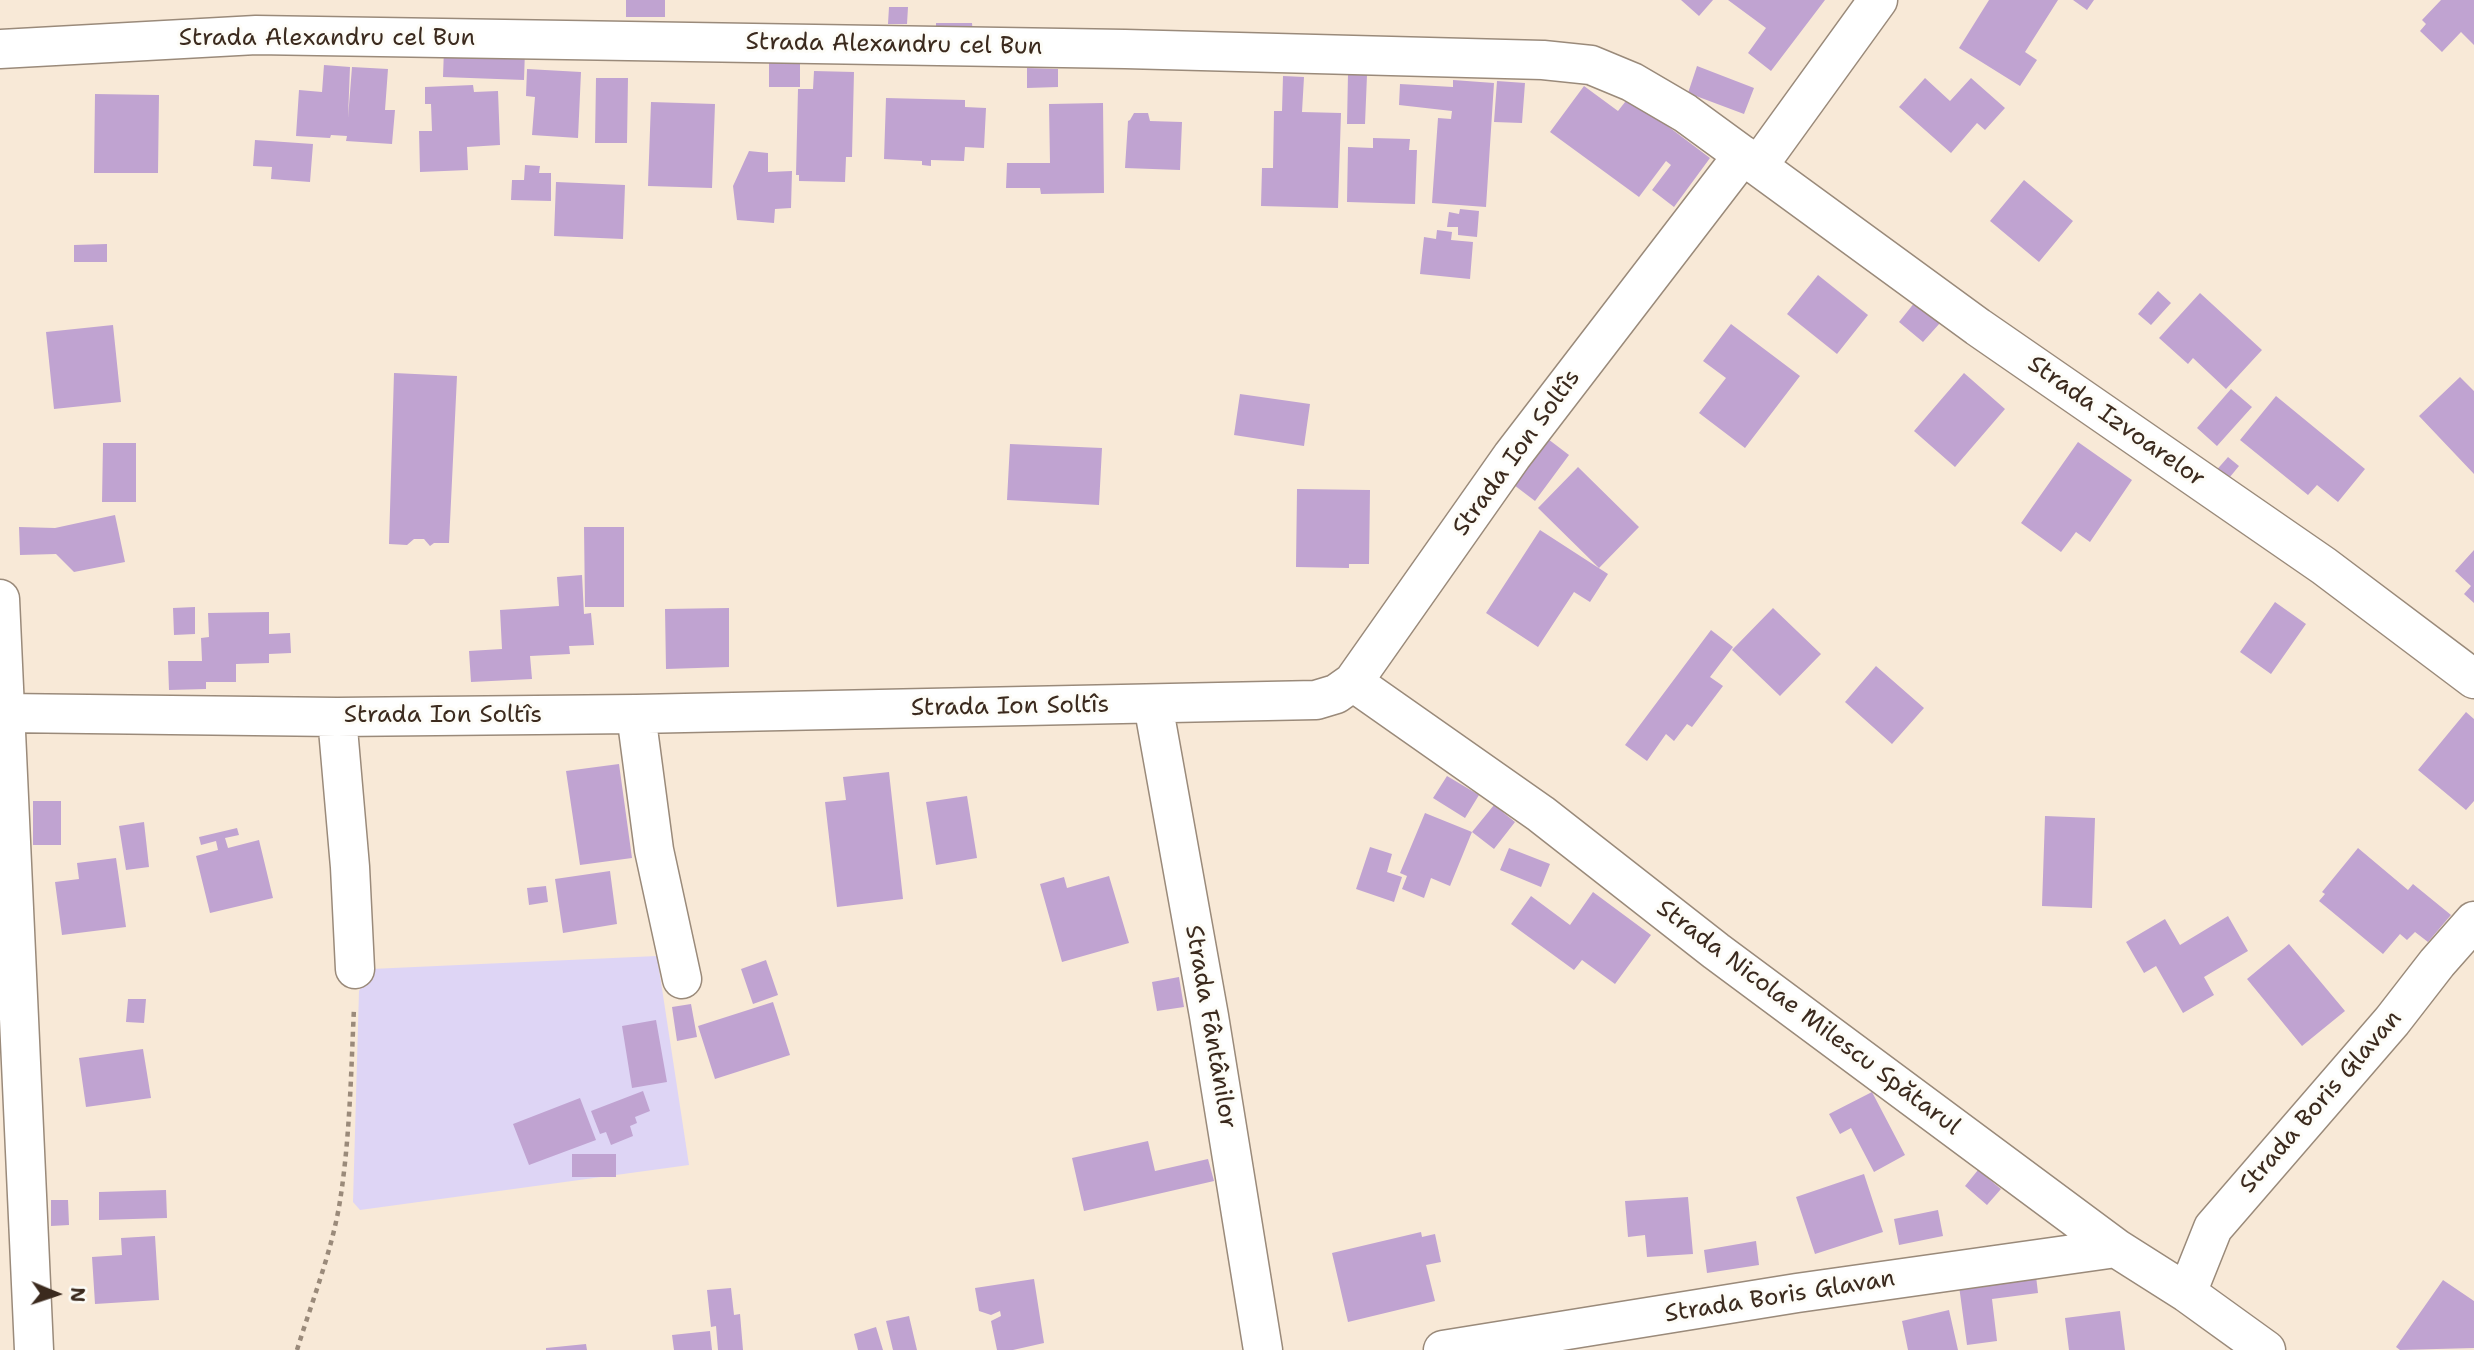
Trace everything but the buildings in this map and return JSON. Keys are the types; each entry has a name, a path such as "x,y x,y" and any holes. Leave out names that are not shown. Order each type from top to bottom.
{"street":[{"name":"Strada Ion Soltîs","path":"5,713 337,717 636,714 1316,701 1336,694 1353,682 1512,456 1878,0"},
{"name":"Strada Alexandru cel Bun","path":"0,49 256,35 1125,49 1543,60 1591,65 1632,82 1685,113 1751,160"},
{"name":"Strada Izvoarelor","path":"1751,160 1978,327 2324,566 2474,679"},
{"path":"0,600 5,713 11,1069 34,1350"},
{"name":"Strada Nicolae Milescu Spătarul","path":"1353,682 1541,814 1716,951 2116,1248 2187,1293 2266,1350"},
{"name":"Strada Fântânilor","path":"1153,704 1209,1016 1263,1350"},
{"path":"636,714 654,850 682,979"},
{"path":"337,717 350,867 355,969"},
{"name":"Strada Boris Glavan","path":"2187,1293 2213,1228 2392,1021 2474,921"},
{"name":"Strada Boris Glavan","path":"1444,1350 1797,1293 2116,1248"}],"path":[{"path":"297,1350 330,1244 340,1201 351,1068 355,969"}],"shaded area":[{"path":"657,956 689,1165 360,1210 353,1202 359,991 371,969"}]}
